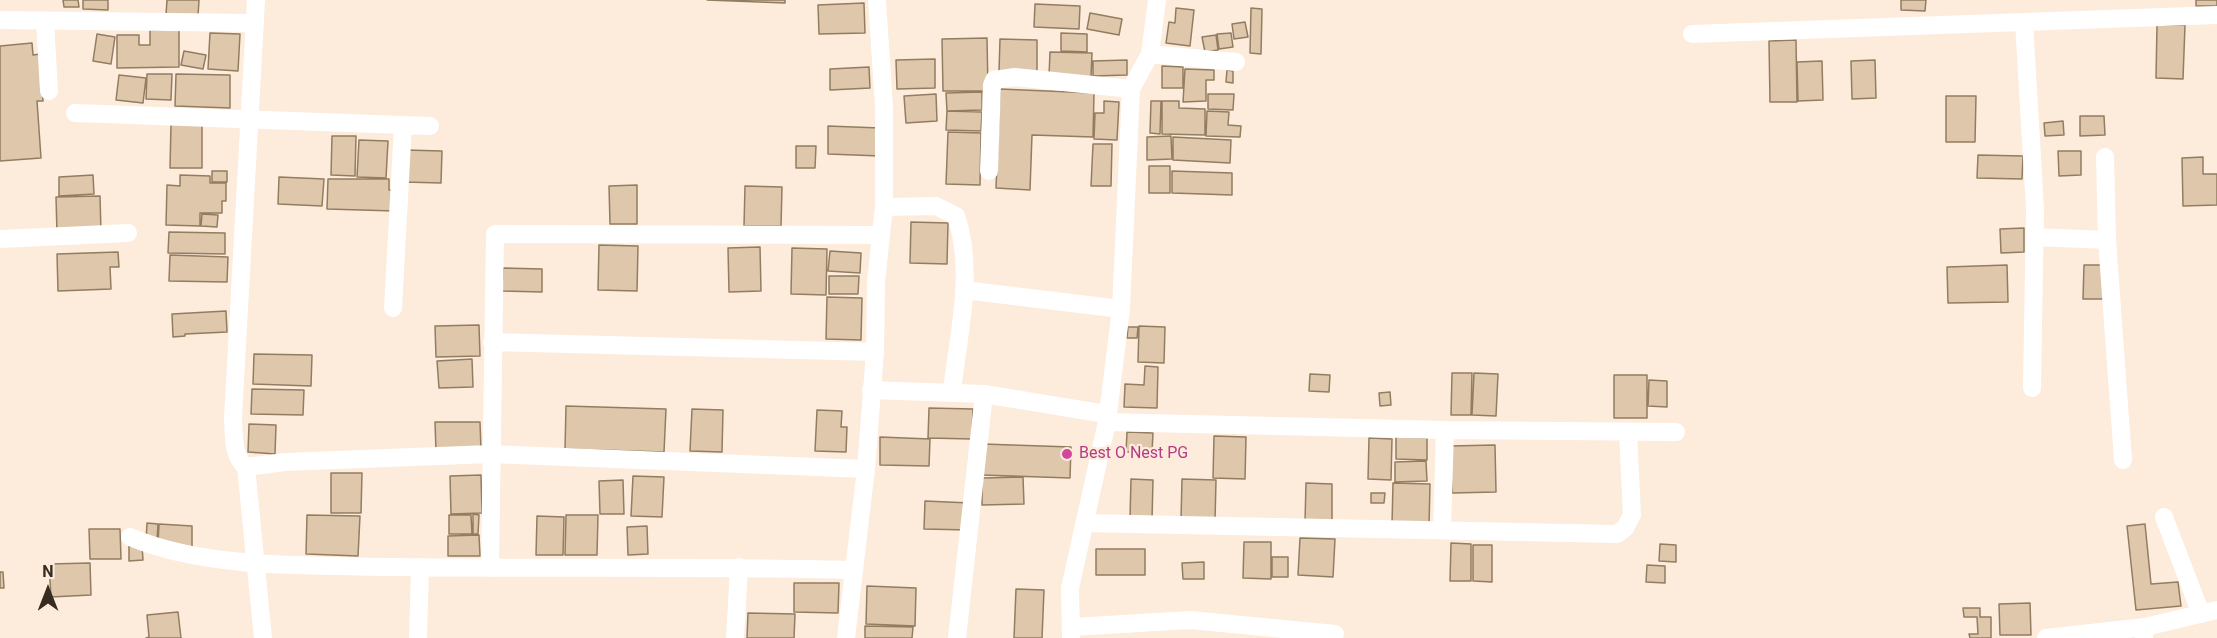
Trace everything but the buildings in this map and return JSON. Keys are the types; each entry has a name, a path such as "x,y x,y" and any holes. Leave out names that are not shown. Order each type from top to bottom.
{"street":[{"path":"256,0 233,418 237,456 246,467 263,638"},
{"path":"846,638 852,570 866,470 875,352 876,282 884,207 884,107 877,0"},
{"path":"1157,0 1150,54 1131,89 1121,309 1106,418 1070,588 1071,632 1191,629 1335,633"},
{"path":"1692,34 2217,15"},
{"path":"0,20 254,23"},
{"path":"45,21 49,91"},
{"path":"2024,22 2035,237 2032,388"},
{"path":"1150,54 1236,62"},
{"path":"989,171 994,80 1015,77 1131,89"},
{"path":"75,112 430,126"},
{"path":"393,308 403,125"},
{"path":"2105,158 2108,240 2123,460"},
{"path":"884,207 936,206 956,216 963,235 964,290 952,391"},
{"path":"0,239 128,233"},
{"path":"490,568 495,234 881,235"},
{"path":"2035,237 2108,240"},
{"path":"964,290 1121,309"},
{"path":"492,342 875,352"},
{"path":"872,390 952,391 984,394 1106,418 1445,430 1676,432"},
{"path":"957,638 984,394"},
{"path":"1442,530 1445,430"},
{"path":"1084,523 1617,534 1625,528 1632,515 1628,432"},
{"path":"246,467 285,462 490,454 866,470"},
{"path":"2046,638 2145,632 2209,612 2164,517"},
{"path":"130,537 154,547 255,564 490,568 740,567 852,570"},
{"path":"418,638 420,567"},
{"path":"735,638 740,567"},
{"path":"2115,638 2120,632 2145,632"}],"place":[{"name":"Best O Nest PG","path":"1067,454"}]}
